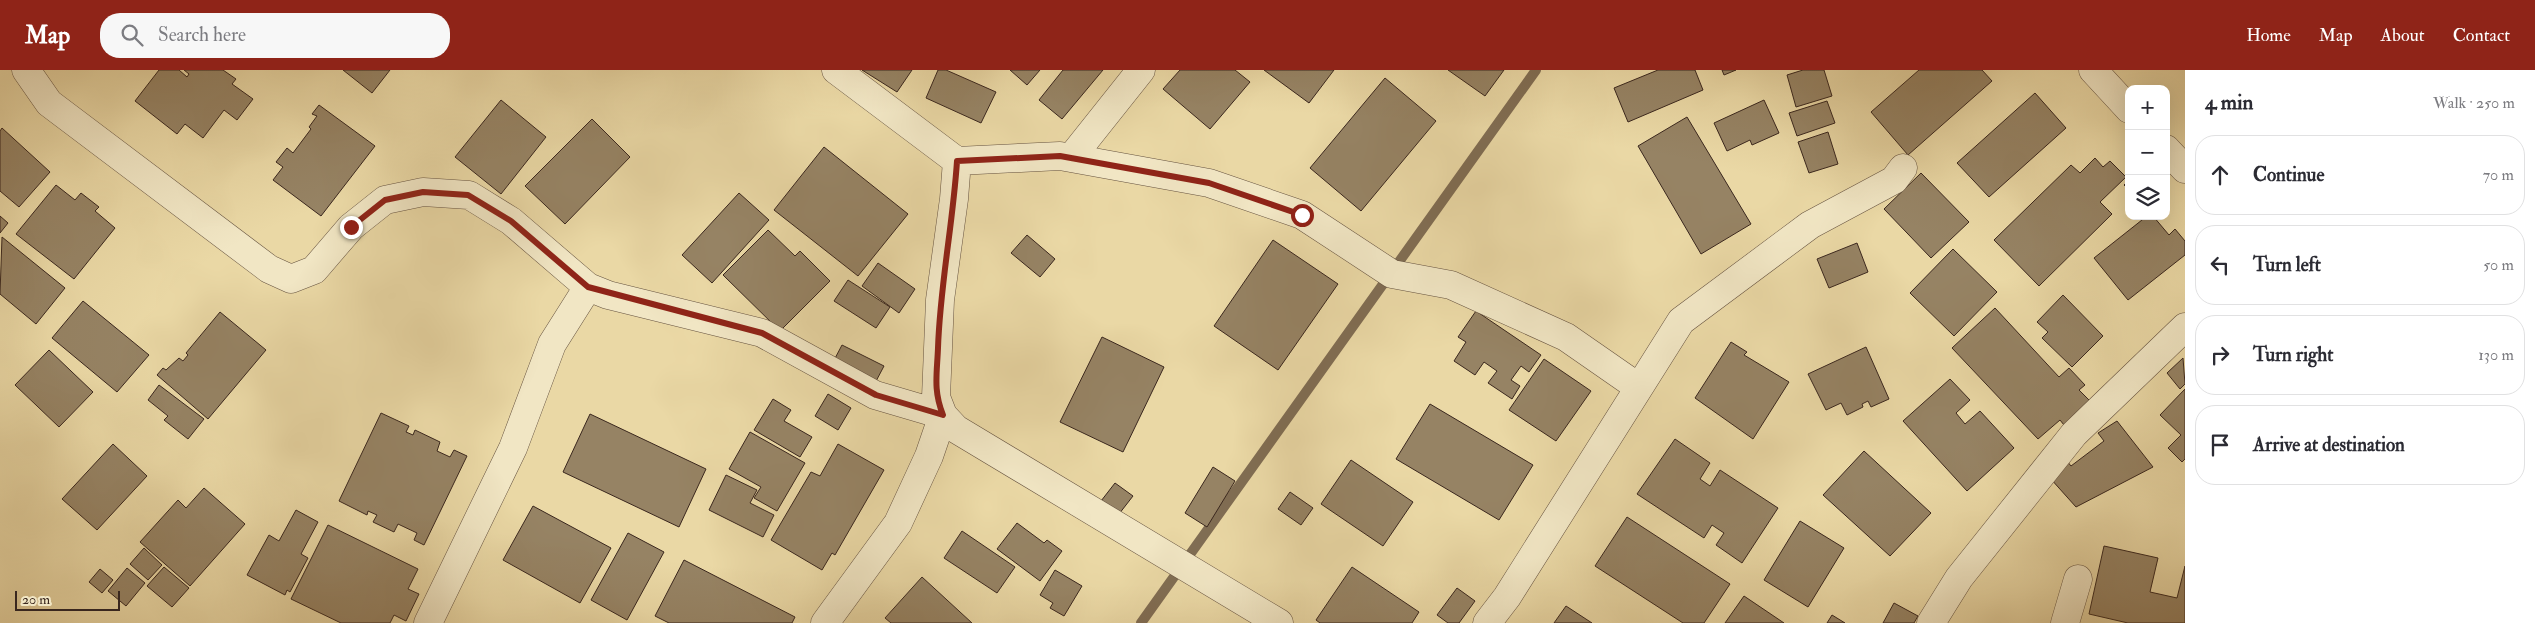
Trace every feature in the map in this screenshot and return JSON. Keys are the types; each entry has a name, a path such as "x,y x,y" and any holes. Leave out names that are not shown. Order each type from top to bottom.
{"street":[{"path":"26,70 48,103 269,269 291,279 314,270 351,227 385,200 423,192 468,195 511,221 588,287 762,333 876,395 943,415"},
{"path":"836,70 957,161 1060,156 1209,183 1302,215 1392,274 1451,285 1566,336 1638,387"},
{"path":"1071,158 1141,70"},
{"path":"2093,70 2125,105"},
{"path":"2170,153 2185,169"},
{"path":"957,161 954,199 940,300 936,397 943,415 956,430 1279,623"},
{"path":"1487,623 1506,598 1681,321 1810,225 1894,180 1903,168"},
{"path":"428,623 513,448 552,344 588,287"},
{"path":"1931,623 1959,578 2074,434 2185,327"},
{"path":"825,623 898,523 929,456 943,415"},
{"path":"2065,623 2078,579"}],"building":[{"path":"159,70 179,70 187,77 189,74 184,70 223,70 236,79 232,84 253,99 237,120 224,110 203,138 185,124 177,134 135,101"},
{"path":"343,70 390,70 372,93"},
{"path":"862,70 912,70 897,92"},
{"path":"938,70 946,70 996,92 981,123 926,98"},
{"path":"1010,70 1040,70 1027,85"},
{"path":"1063,70 1103,70 1062,119 1039,100"},
{"path":"1180,70 1235,70 1250,82 1210,129 1163,89"},
{"path":"1264,70 1334,70 1309,103"},
{"path":"1448,70 1504,70 1485,96"},
{"path":"1658,70 1695,70 1703,90 1628,122 1614,88"},
{"path":"1722,70 1736,70 1724,75"},
{"path":"1803,70 1824,70 1832,96 1796,107 1787,75"},
{"path":"1919,70 1982,70 1992,81 1908,155 1871,112"},
{"path":"1385,78 1436,121 1361,211 1310,168"},
{"path":"2035,93 2066,128 1989,197 1957,163"},
{"path":"501,100 546,137 501,194 455,157"},
{"path":"1764,100 1779,133 1752,145 1750,140 1727,151 1714,123"},
{"path":"1827,101 1835,123 1797,136 1789,113"},
{"path":"319,105 375,146 321,216 273,180 283,167 276,162 287,148 293,153 311,129 309,127 317,116 312,114"},
{"path":"1687,117 1751,224 1701,254 1638,146"},
{"path":"592,119 630,157 565,224 525,186"},
{"path":"2,128 50,172 19,207 0,191 0,131"},
{"path":"1828,132 1838,164 1809,173 1798,142"},
{"path":"824,147 908,214 858,276 774,210"},
{"path":"2095,158 2103,167 2110,161 2125,178 2100,202 2112,214 2039,286 1994,240 2071,165 2080,173"},
{"path":"1921,173 1969,222 1931,258 1884,209"},
{"path":"56,185 75,200 81,193 99,207 95,211 115,228 74,279 16,234"},
{"path":"739,193 769,220 712,283 682,255"},
{"path":"0,216 8,223 0,233"},
{"path":"2142,220 2156,220 2169,235 2175,229 2185,241 2185,255 2128,300 2094,258"},
{"path":"768,230 795,256 800,251 830,281 780,331 723,275"},
{"path":"1027,235 1055,259 1040,277 1011,253"},
{"path":"2,237 65,288 36,324 0,294"},
{"path":"1273,240 1338,284 1278,370 1214,326"},
{"path":"1857,243 1868,272 1829,288 1817,259"},
{"path":"1953,249 1997,292 1954,336 1910,293"},
{"path":"878,263 915,289 899,313 862,286"},
{"path":"848,280 890,307 876,328 834,301"},
{"path":"2063,295 2103,336 2072,367 2042,338 2048,332 2037,322"},
{"path":"83,301 149,355 117,392 52,338"},
{"path":"1995,308 2059,377 2069,368 2085,385 2079,390 2090,401 2064,425 2060,420 2038,439 1952,348"},
{"path":"1476,311 1541,355 1529,372 1521,366 1511,380 1520,386 1512,399 1488,383 1497,371 1484,362 1475,375 1454,361 1466,342 1458,337"},
{"path":"220,312 266,350 208,419 157,375 163,368 166,370 179,358 183,361 188,355 186,353"},
{"path":"1102,337 1164,367 1123,452 1060,422"},
{"path":"1731,342 1747,352 1744,355 1789,382 1753,439 1695,398"},
{"path":"842,345 884,366 874,385 832,364"},
{"path":"1866,347 1889,399 1871,407 1868,401 1862,404 1863,407 1847,415 1841,403 1826,410 1808,374"},
{"path":"49,350 93,392 59,427 15,385"},
{"path":"2183,358 2185,384 2180,389 2167,373"},
{"path":"1544,359 1591,391 1556,441 1509,410"},
{"path":"1950,379 1970,400 1956,413 1965,424 1980,411 2014,448 1967,491 1903,421"},
{"path":"159,385 204,419 188,439 164,420 168,416 148,400"},
{"path":"2185,389 2185,459 2182,462 2168,448 2181,435 2160,415"},
{"path":"828,394 851,408 838,430 815,416"},
{"path":"773,399 791,410 784,421 812,437 800,457 754,430"},
{"path":"1430,404 1533,465 1499,520 1396,459"},
{"path":"381,413 409,426 406,432 413,435 415,430 440,442 437,451 450,457 454,450 467,456 424,545 414,540 417,533 398,524 394,532 373,522 377,515 368,511 367,515 339,501"},
{"path":"590,414 706,469 679,527 563,472"},
{"path":"2117,421 2153,467 2076,507 2050,478 2067,461 2071,466 2104,441 2098,433"},
{"path":"750,432 805,463 777,511 754,498 761,487 729,469"},
{"path":"1675,439 1710,463 1700,479 1710,486 1720,470 1778,508 1742,563 1716,545 1724,533 1712,525 1704,538 1637,494"},
{"path":"113,444 147,476 97,530 62,499"},
{"path":"838,444 884,470 835,555 832,553 822,570 771,540 811,472 820,476"},
{"path":"1864,451 1931,513 1890,556 1823,495"},
{"path":"1351,460 1413,502 1383,546 1321,504"},
{"path":"1213,467 1235,481 1207,527 1185,513"},
{"path":"726,475 757,490 750,503 774,515 763,537 709,510"},
{"path":"1115,483 1133,496 1119,514 1101,501"},
{"path":"204,488 245,524 190,586 140,542 178,500 186,508"},
{"path":"1290,492 1313,508 1301,525 1278,509"},
{"path":"533,506 611,548 580,603 503,560"},
{"path":"296,510 318,522 301,554 308,558 290,592 287,590 285,595 247,575 269,535 279,541"},
{"path":"1627,517 1730,584 1704,623 1683,623 1595,566"},
{"path":"1800,521 1844,548 1808,607 1764,580"},
{"path":"1017,523 1044,543 1047,540 1062,551 1040,581 997,549"},
{"path":"328,525 418,569 408,589 419,594 406,621 394,615 390,623 341,623 291,599"},
{"path":"962,531 1015,567 997,593 944,558"},
{"path":"628,533 664,552 627,620 591,600"},
{"path":"2104,546 2158,558 2150,592 2177,598 2185,566 2185,623 2128,623 2089,614"},
{"path":"144,548 162,565 148,580 130,564"},
{"path":"684,560 795,617 792,623 669,623 655,616"},
{"path":"164,567 189,588 172,607 147,586"},
{"path":"1352,567 1419,612 1412,623 1320,623 1316,620"},
{"path":"127,568 145,583 126,606 108,591"},
{"path":"100,569 113,580 102,593 89,582"},
{"path":"1055,570 1082,586 1064,616 1050,608 1053,603 1040,595"},
{"path":"922,577 972,623 891,623 885,618"},
{"path":"1457,588 1475,601 1459,623 1448,623 1437,615"},
{"path":"1744,596 1784,623 1725,623"},
{"path":"1894,603 1918,616 1914,623 1883,623"},
{"path":"1566,606 1592,623 1554,623"},
{"path":"1832,615 1845,623 1827,623"}],"waterway":[{"path":"1141,623 1536,70"}],"route":[{"path":"351,227 385,200 423,192 468,195 511,221 588,287 608,294 762,333 876,395 943,415 936,397 940,300 954,199 957,161 1060,156 1209,183 1302,215"}]}
